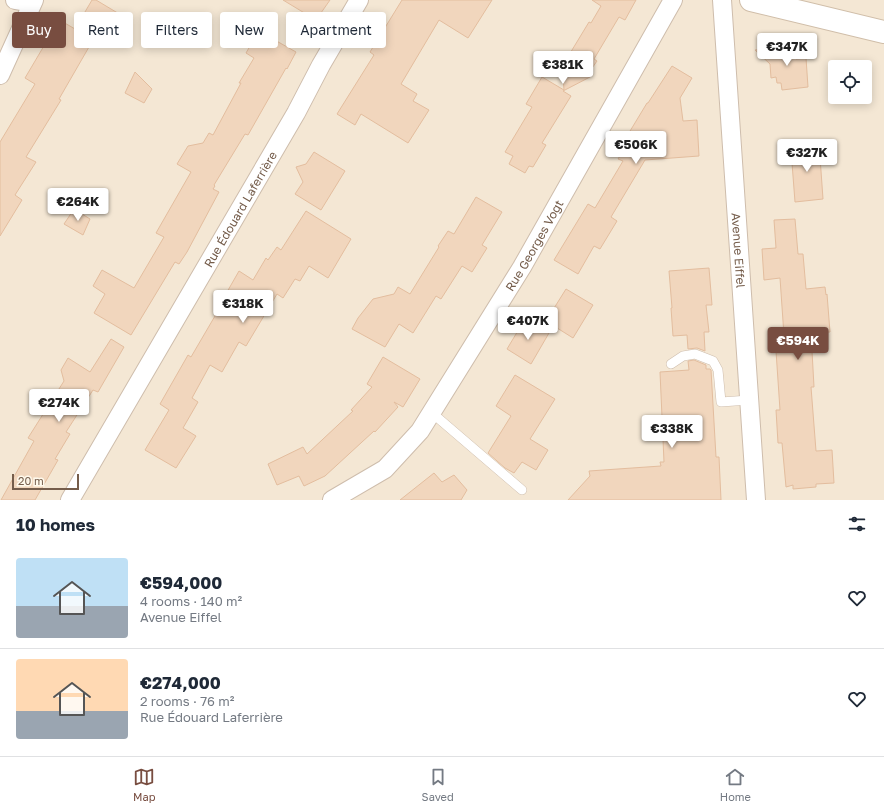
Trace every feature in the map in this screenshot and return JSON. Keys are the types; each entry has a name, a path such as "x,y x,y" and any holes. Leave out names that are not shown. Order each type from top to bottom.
{"street":[{"path":"0,75 33,2 14,0"},
{"name":"Rue Édouard Laferrière","path":"70,500 296,113 359,0"},
{"name":"Rue Georges Vogt","path":"332,500 385,469 420,431 522,267 673,0"},
{"name":"Avenue Eiffel","path":"722,0 756,500"},
{"path":"751,0 884,32"}],"lane":[{"path":"671,364 683,356 695,354 713,361 718,370 721,402 749,400"},
{"path":"431,412 522,490"}],"shaded area":[{"path":"0,0 884,0 884,500 0,500"}],"building":[{"path":"92,0 96,0 116,12 85,12"},
{"path":"283,0 330,0 322,12 303,12"},
{"path":"402,0 492,0 468,38 439,20 401,84 417,94 413,101 429,110 408,143 361,114 355,125 337,114 374,55 370,52 372,48 386,48 386,26"},
{"path":"592,0 636,0 625,20 619,17 594,59 597,61 590,71 590,77 563,91 571,96 542,143 546,145 533,167 529,166 525,173 509,164 513,156 505,152 532,107 526,104 542,77 564,90 562,62 565,56 569,55 589,22 591,23 601,6"},
{"path":"66,24 74,28 74,48 88,48 59,99 61,100 26,157 36,162 15,195 22,200 0,236 0,142 35,84 25,78 43,48 66,48"},
{"path":"278,42 286,46 286,48 296,52 248,135 245,134 214,185 215,186 213,189 219,192 187,252 179,264 175,262 131,335 94,313 105,294 93,286 102,270 134,288 164,237 156,233 191,172 177,164 188,146 203,143 209,133 213,135 241,83 239,83 254,58 246,53 249,48 278,48"},
{"path":"795,47 796,59 806,58 808,87 782,90 781,83 777,83 776,77 771,78 770,64 755,50"},
{"path":"672,66 692,78 680,98 683,121 697,120 699,156 645,160 611,217 617,221 600,249 594,246 578,274 554,260 588,204 595,208 623,161 618,159 625,148 621,146"},
{"path":"135,72 152,89 144,103 125,93"},
{"path":"819,143 823,199 795,202 792,146"},
{"path":"314,152 345,171 321,210 295,194 303,182 296,167 306,164"},
{"path":"476,197 502,212 482,245 487,248 472,272 462,266 441,299 436,296 413,333 399,324 385,347 352,329 358,318 373,299 394,294 398,287 410,294 448,231 454,234"},
{"path":"74,209 90,219 83,235 64,224"},
{"path":"306,211 351,239 328,278 309,266 300,281 295,279 283,298 277,294 246,346 239,342 222,372 210,365 192,398 198,402 183,428 196,436 176,468 145,450 169,410 160,404 188,355 191,357 239,271 253,280 266,258 268,260 277,247 281,250"},
{"path":"795,219 798,254 803,254 806,289 825,287 826,295 827,294 830,332 811,333 814,387 811,387 816,451 832,450 834,483 816,484 816,487 793,489 793,485 786,487 782,443 778,443 776,410 780,410 776,351 785,350 780,278 764,280 762,249 776,248 774,220"},
{"path":"709,268 712,305 706,305 709,332 704,332 705,351 697,348 688,349 687,335 673,336 669,271"},
{"path":"566,289 593,305 573,338 546,321"},
{"path":"525,319 549,333 531,364 507,349"},
{"path":"111,339 124,347 98,392 93,390 66,432 70,434 55,459 58,460 35,500 1,500 34,441 28,438 64,381 61,370 68,358 90,372"},
{"path":"383,357 420,379 403,407 394,402 398,407 375,432 374,431 325,476 304,486 299,476 277,485 268,464 303,447 307,454 353,411 351,410 372,387 367,384"},
{"path":"694,360 706,365 706,369 711,370 716,457 719,457 721,500 568,500 590,476 589,471 661,466 660,462 664,462 660,372 689,370 688,361"},
{"path":"515,375 555,399 530,439 548,450 536,470 522,462 514,473 505,468 488,453 511,416 496,406"},
{"path":"434,473 442,482 454,475 467,490 461,500 400,500"}]}
